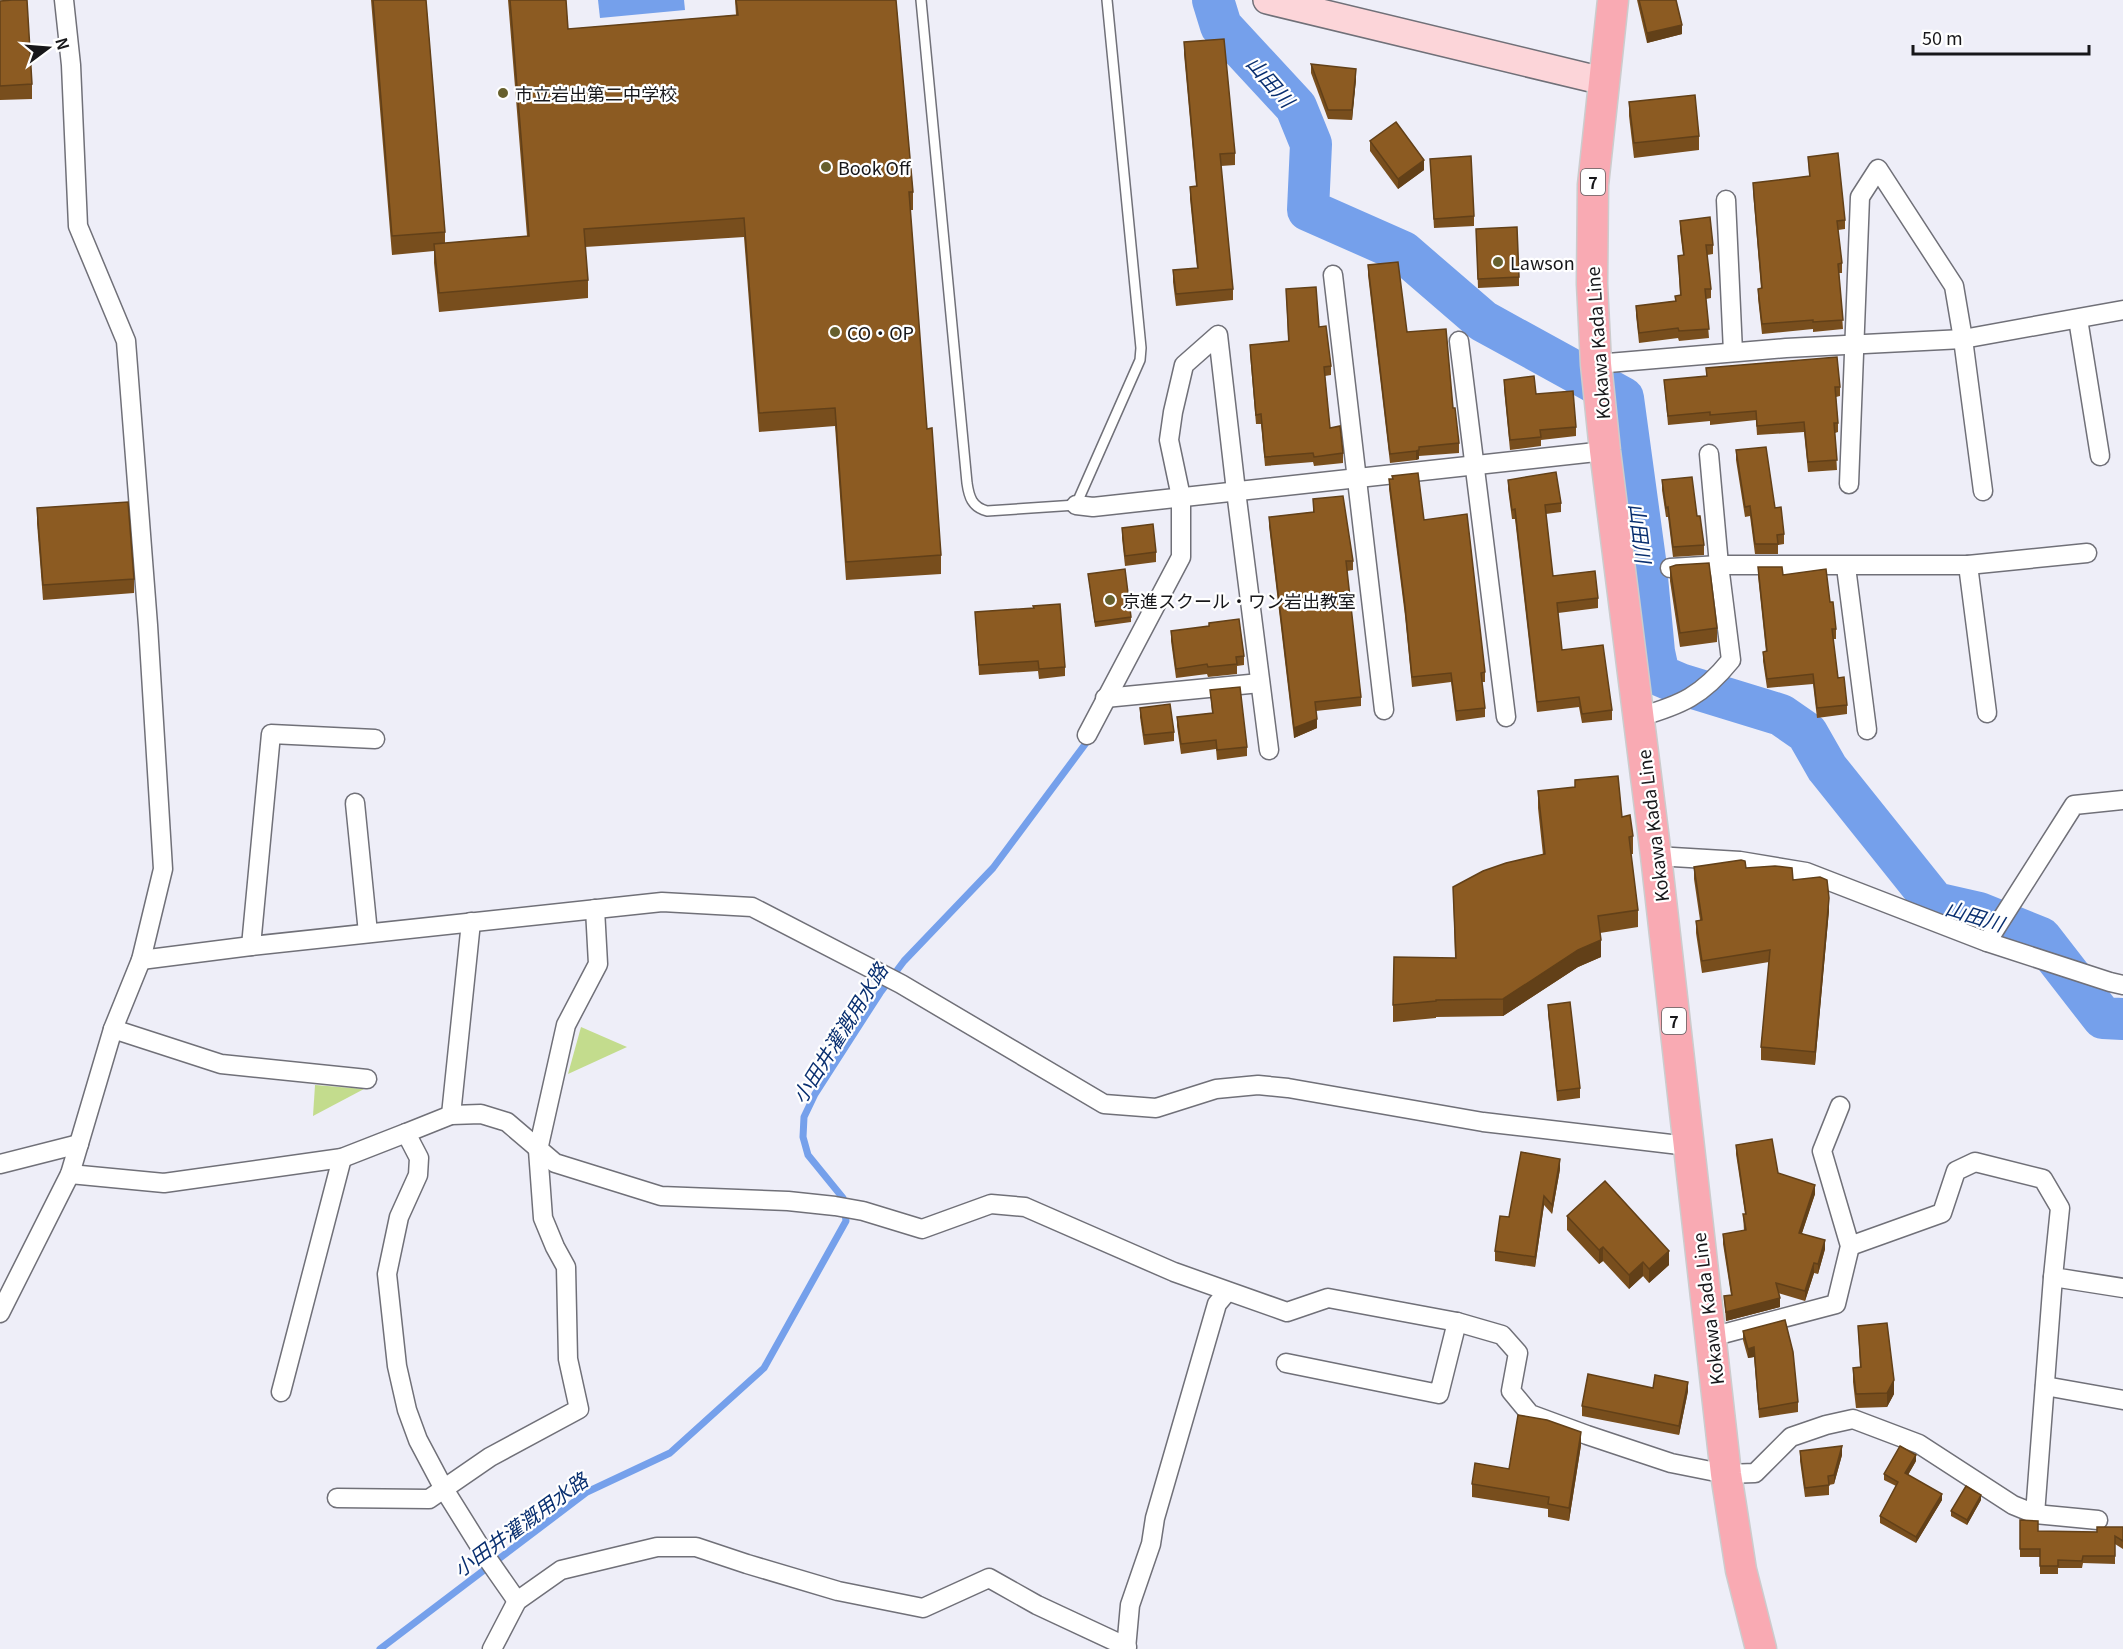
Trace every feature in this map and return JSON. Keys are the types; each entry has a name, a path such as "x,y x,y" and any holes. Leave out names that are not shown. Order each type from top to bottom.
{"main road":[{"name":"Kokawa Kada Line","path":"1612,0 1593,184 1592,284 1598,377 1605,451 1656,856 1725,1474 1741,1570 1761,1649"}],"street":[{"path":"0,1313 70,1174 113,1029 141,960 163,868 148,625 126,342 78,226 71,65 64,0"},
{"path":"1267,0 1603,81"},
{"path":"1849,484 1860,197 1878,169 1953,286 1963,339 1983,491"},
{"path":"1726,200 1732,352"},
{"path":"1333,276 1384,710"},
{"path":"1598,377 1732,352 1963,339 2123,310"},
{"path":"2078,319 2100,456"},
{"path":"1087,735 1181,556 1181,497 1169,440 1173,412 1185,365 1218,335 1269,750"},
{"path":"1459,341 1506,717"},
{"path":"1076,505 1093,507 1605,451"},
{"path":"1639,717 1674,707 1691,698 1718,676 1731,660 1719,565 1709,454"},
{"path":"1670,568 1719,565 1846,567 1968,565 2087,553"},
{"path":"1968,565 1987,713"},
{"path":"1846,567 1867,730"},
{"path":"1105,698 1260,683"},
{"path":"251,946 271,734 375,739"},
{"path":"1987,942 2074,805 2123,800"},
{"path":"355,803 368,933"},
{"path":"1656,856 1740,861 1806,872 1987,942 2123,985"},
{"path":"141,960 662,902 752,907 901,984 1104,1104 1156,1108 1216,1089 1258,1085 1288,1088 1483,1122 1688,1146"},
{"path":"337,1498 429,1499 490,1457 579,1409 568,1359 566,1267 543,1218 538,1150 566,1025 598,964 595,909"},
{"path":"451,1115 471,922"},
{"path":"113,1029 221,1064 367,1079"},
{"path":"1711,1337 1836,1304 1850,1246 1822,1151 1840,1106"},
{"path":"70,1174 164,1183 342,1158 451,1115 481,1114 507,1122 555,1163 661,1196 788,1201 835,1206 863,1211 922,1229 991,1204 1025,1208 1174,1272 1287,1312 1328,1298 1457,1322 1502,1335 1518,1353 1511,1390 1530,1414 1671,1463 1725,1474 1755,1473 1791,1437 1853,1419 1919,1444 2013,1505 2035,1514 2098,1520"},
{"path":"406,1133 419,1158 418,1175 399,1217 387,1274 397,1366 407,1410 418,1440 444,1489 517,1601"},
{"path":"0,1164 79,1144"},
{"path":"281,1392 342,1158"},
{"path":"1850,1246 1942,1213 1956,1171 1975,1162 2043,1179 2060,1208 2035,1514"},
{"path":"2054,1277 2123,1288"},
{"path":"492,1649 517,1601 561,1570 657,1547 696,1547 838,1590 923,1608 989,1578 1036,1605 1127,1648 1130,1605 1151,1544 1155,1518 1217,1304 1227,1292"},
{"path":"1286,1363 1439,1394 1457,1322"},
{"path":"2045,1386 2123,1400"}],"lane":[{"path":"921,0 966,471 971,501 977,507 987,511 1076,505 1140,360 1141,348 1107,0"}],"green space":[{"path":"581,1027 627,1047 568,1074"},
{"path":"315,1085 364,1089 313,1116"}],"water":[{"path":"598,0 684,0 685,10 600,18"}],"building":[{"path":"27,0 32,84 0,86 0,1"},
{"path":"373,0 426,0 445,232 392,236"},
{"path":"510,0 566,0 568,29 738,15 736,0 896,0 913,192 909,192 927,429 932,428 941,555 846,562 835,408 759,413 744,218 584,229 588,280 439,293 434,244 529,236"},
{"path":"1639,0 1676,0 1682,25 1647,33"},
{"path":"1224,39 1235,153 1220,154 1233,289 1176,294 1173,270 1198,268 1190,187 1197,186 1184,42"},
{"path":"1311,64 1356,69 1352,110 1328,110"},
{"path":"1695,95 1699,136 1634,143 1629,102"},
{"path":"1396,122 1424,160 1398,179 1370,141"},
{"path":"1838,153 1845,220 1837,221 1842,263 1838,264 1843,320 1762,324 1758,289 1762,288 1753,183 1810,176 1808,157"},
{"path":"1471,156 1474,216 1434,219 1430,159"},
{"path":"1710,217 1713,245 1706,245 1711,289 1705,289 1709,329 1679,331 1678,328 1639,333 1636,306 1676,301 1675,296 1681,295 1678,256 1684,255 1680,221"},
{"name":"Lawson","path":"1517,227 1519,277 1478,279 1476,229"},
{"path":"1398,262 1407,332 1446,329 1453,408 1455,408 1459,443 1419,447 1416,451 1390,454 1368,265"},
{"path":"1316,287 1319,327 1326,326 1331,366 1324,367 1330,428 1340,426 1343,453 1314,457 1313,453 1265,457 1261,414 1256,415 1250,345 1289,341 1286,289"},
{"path":"1837,357 1840,387 1835,387 1838,423 1834,423 1837,460 1808,462 1804,422 1757,426 1756,411 1668,416 1664,380 1707,376 1706,368"},
{"path":"1534,376 1536,394 1573,391 1576,427 1540,430 1541,437 1510,440 1504,380"},
{"path":"1766,447 1775,508 1781,507 1784,534 1777,535 1778,544 1755,544 1750,506 1745,507 1736,450"},
{"path":"1556,472 1561,503 1545,505 1553,576 1595,571 1598,598 1557,603 1562,650 1603,645 1612,710 1582,714 1579,697 1537,702 1515,509 1512,510 1508,480"},
{"path":"1418,473 1424,520 1467,514 1485,672 1481,673 1485,708 1456,711 1451,673 1412,677 1389,479 1393,479 1392,476"},
{"path":"1692,477 1697,516 1700,516 1704,545 1673,547 1662,480"},
{"path":"1343,496 1353,561 1346,561 1361,697 1315,702 1317,719 1294,728 1269,517 1314,512 1313,499"},
{"path":"128,502 134,579 43,585 37,508"},
{"path":"1153,524 1156,552 1125,556 1122,528"},
{"path":"1709,563 1717,628 1680,633 1670,567"},
{"path":"1758,567 1782,567 1783,575 1826,569 1836,629 1832,629 1838,678 1844,677 1847,705 1817,708 1813,674 1767,679 1763,652 1767,651"},
{"name":"京進スクール・ワン岩出教室","path":"1125,569 1131,617 1095,622 1088,574"},
{"path":"1060,604 1065,667 1039,669 1038,661 979,665 975,612"},
{"path":"1239,619 1244,656 1236,657 1237,664 1208,667 1207,664 1176,669 1171,631"},
{"path":"1240,687 1247,747 1217,750 1216,740 1181,744 1177,717 1213,713 1210,690"},
{"path":"1170,704 1174,732 1144,735 1140,708"},
{"path":"1618,776 1622,817 1630,815 1633,836 1629,837 1638,910 1598,916 1601,940 1578,950 1503,999 1436,1000 1393,1005 1394,957 1456,958 1453,887 1483,871 1545,854 1538,791 1575,787 1575,780"},
{"path":"1745,861 1746,868 1775,866 1792,868 1793,880 1820,877 1827,880 1829,898 1815,1052 1761,1047 1770,950 1702,961 1696,921 1702,920 1694,867"},
{"path":"1570,1002 1580,1088 1557,1091 1548,1005"},
{"path":"1772,1139 1778,1173 1815,1185 1799,1233 1825,1240 1818,1264 1814,1263 1805,1291 1776,1283 1780,1298 1726,1312 1724,1296 1732,1295 1723,1234 1746,1230 1743,1214 1746,1214 1736,1145"},
{"path":"1521,1152 1560,1159 1552,1205 1544,1196 1535,1257 1495,1251 1500,1216 1509,1217"},
{"path":"1605,1181 1669,1251 1649,1269 1643,1262 1629,1275 1603,1247 1599,1250 1567,1216"},
{"path":"1785,1320 1793,1352 1798,1402 1759,1409 1754,1347 1748,1349 1743,1331"},
{"path":"1887,1323 1894,1380 1887,1393 1856,1394 1853,1368 1861,1367 1858,1326"},
{"path":"1588,1374 1653,1388 1655,1375 1688,1382 1679,1426 1582,1406"},
{"path":"1518,1415 1547,1420 1581,1432 1569,1508 1548,1504 1549,1497 1472,1484 1475,1463 1509,1469"},
{"path":"1842,1446 1834,1475 1828,1476 1829,1485 1805,1488 1800,1451"},
{"path":"1900,1446 1916,1455 1905,1473 1942,1494 1916,1537 1880,1516 1898,1482 1884,1474"},
{"path":"1966,1486 1981,1495 1967,1520 1951,1511"},
{"path":"2020,1520 2038,1521 2038,1531 2097,1532 2097,1527 2123,1527 2123,1541 2115,1536 2115,1556 2083,1556 2082,1561 2058,1560 2058,1566 2040,1566 2040,1549 2020,1549"}],"waterway":[{"name":"山田川","path":"1213,0 1221,26 1296,107 1311,144 1308,210 1403,252 1483,321 1623,398 1646,567 1654,652 1659,675 1680,684 1781,715 1807,733 1827,768 1935,903 1979,913 2041,938 2103,1018 2123,1019"},
{"name":"小田井灌漑用水路","path":"380,1649 587,1492 670,1453 764,1368 846,1221 843,1198 808,1155 803,1137 804,1117 815,1094 880,993 904,961 993,868 1089,739"}],"place":[{"name":"市立岩出第二中学校","path":"503,93"},
{"name":"Book Off","path":"826,167"},
{"name":"Lawson","path":"1498,262"},
{"name":"CO・OP","path":"835,332"},
{"name":"京進スクール・ワン岩出教室","path":"1110,600"}]}
